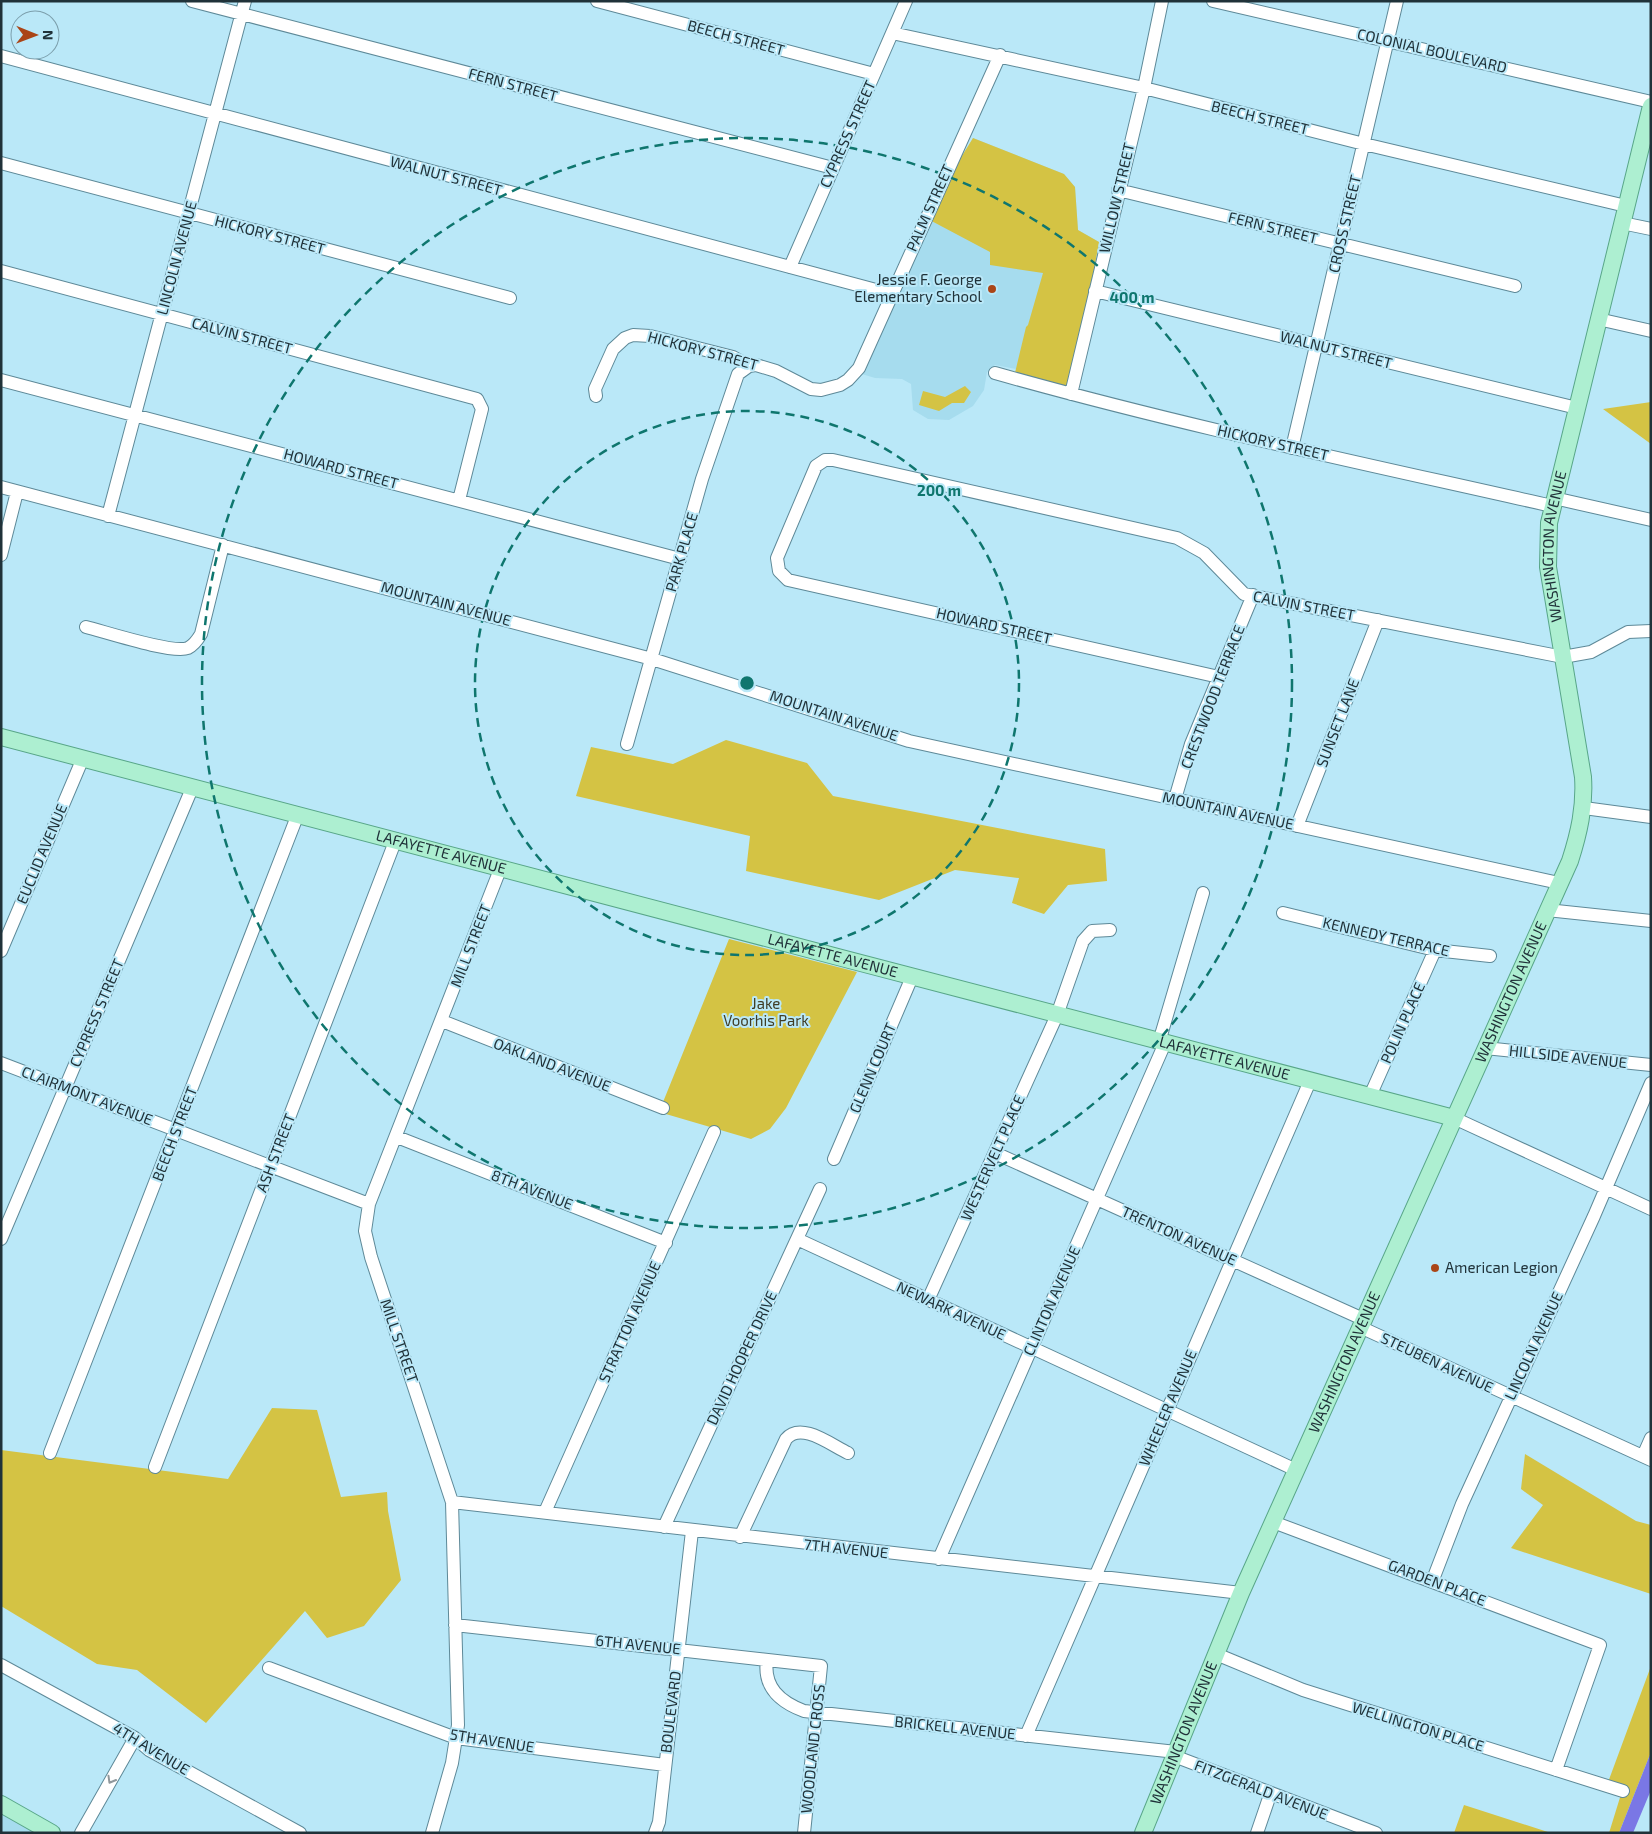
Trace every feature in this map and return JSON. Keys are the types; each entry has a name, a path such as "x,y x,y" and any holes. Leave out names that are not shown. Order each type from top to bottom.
{"main road":[{"name":"WASHINGTON AVENUE","path":"1143,1833 1272,1522 1570,861 1584,808 1583,777 1548,567 1547,545 1553,502 1651,106"},
{"name":"LAFAYETTE AVENUE","path":"1,737 396,839 1057,1016 1454,1118"},
{"path":"1,1804 52,1833"}],"street":[{"name":"FERN STREET","path":"192,1 833,168"},
{"name":"LINCOLN AVENUE","path":"108,516 245,1"},
{"name":"BEECH STREET","path":"597,1 874,74"},
{"name":"CYPRESS STREET","path":"790,267 906,1"},
{"name":"WILLOW STREET","path":"1071,394 1118,190 1144,88 1162,1"},
{"name":"COLONIAL BOULEVARD","path":"1213,1 1651,102"},
{"name":"CROSS STREET","path":"1292,448 1397,1"},
{"name":"BEECH STREET","path":"892,33 1000,55 1144,88 1364,144 1626,206"},
{"name":"PALM STREET","path":"814,389 826,389 840,385 855,372 1000,55"},
{"name":"WALNUT STREET","path":"1,56 891,294"},
{"name":"HICKORY STREET","path":"1,163 510,298"},
{"name":"FERN STREET","path":"1118,190 1515,286"},
{"path":"1622,223 1651,229"},
{"name":"CALVIN STREET","path":"1,271 477,400 481,404 482,409 459,500"},
{"name":"WALNUT STREET","path":"1095,291 1576,408"},
{"path":"1598,319 1651,331"},
{"name":"HICKORY STREET","path":"596,396 594,389 613,349 625,338 632,335 650,336 733,357 749,366 756,365 776,371 800,385 814,389"},
{"name":"PARK PLACE","path":"627,744 702,480 738,374 749,366"},
{"name":"HICKORY STREET","path":"995,373 1071,394 1292,448 1553,502 1651,520"},
{"name":"HOWARD STREET","path":"1,380 680,559"},
{"name":"CALVIN STREET","path":"828,460 1178,538 1204,553 1244,594 1563,657 1591,652 1628,632 1651,631"},
{"name":"HOWARD STREET","path":"828,460 816,466 777,558 777,564 782,576 788,580 1219,677"},
{"name":"MOUNTAIN AVENUE","path":"1,487 652,659 752,689 877,732 1560,883"},
{"path":"1,555 17,492"},
{"path":"86,627 166,647 188,648 196,642 201,634 223,546"},
{"name":"CRESTWOOD TERRACE","path":"1175,799 1191,744 1252,595"},
{"name":"SUNSET LANE","path":"1297,826 1378,620"},
{"name":"EUCLID AVENUE","path":"1,951 83,758"},
{"name":"CYPRESS STREET","path":"1,1239 193,786"},
{"path":"1584,808 1651,817"},
{"name":"BEECH STREET","path":"50,1453 298,814"},
{"name":"ASH STREET","path":"155,1467 396,839"},
{"name":"MILL STREET","path":"432,1833 452,1763 456,1738 456,1625 452,1502 365,1241 366,1218 369,1204 397,1137 501,867"},
{"name":"CLINTON AVENUE","path":"939,1559 1096,1199 1162,1042 1203,893"},
{"path":"1547,910 1651,921"},
{"name":"KENNEDY TERRACE","path":"1283,913 1435,950 1490,956"},
{"name":"WESTERVELT PLACE","path":"928,1300 1057,1016 1083,941 1092,931 1110,930"},
{"name":"POLIN PLACE","path":"1370,1096 1435,950"},
{"name":"GLENN COURT","path":"834,1159 912,977"},
{"name":"OAKLAND AVENUE","path":"442,1022 663,1108"},
{"name":"HILLSIDE AVENUE","path":"1485,1048 1651,1065"},
{"name":"CLAIRMONT AVENUE","path":"1,1063 369,1204"},
{"name":"WHEELER AVENUE","path":"1026,1736 1310,1081"},
{"name":"LINCOLN AVENUE","path":"1432,1582 1462,1504 1651,1083"},
{"name":"LAFAYETTE AVENUE","path":"1454,1118 1651,1209"},
{"name":"STRATTON AVENUE","path":"545,1512 714,1132"},
{"name":"8TH AVENUE","path":"397,1137 666,1243"},
{"name":"TRENTON AVENUE","path":"995,1154 1232,1260 1361,1323"},
{"name":"DAVID HOOPER DRIVE","path":"664,1527 820,1189"},
{"name":"NEWARK AVENUE","path":"797,1239 1167,1412 1296,1470"},
{"name":"STEUBEN AVENUE","path":"1361,1323 1511,1397 1647,1458"},
{"path":"740,1537 786,1439 792,1433 805,1432 848,1453"},
{"path":"1647,1458 1651,1438"},
{"name":"7TH AVENUE","path":"452,1502 740,1537 1241,1593"},
{"name":"GARDEN PLACE","path":"1272,1522 1600,1645 1556,1770"},
{"name":"BOULEVARD","path":"655,1833 659,1822 692,1531"},
{"name":"6TH AVENUE","path":"456,1625 821,1666"},
{"name":"WELLINGTON PLACE","path":"1216,1654 1303,1690 1623,1791"},
{"name":"BRICKELL AVENUE","path":"767,1660 766,1676 774,1694 790,1706 816,1713 1175,1754"},
{"name":"4TH AVENUE","path":"1,1665 136,1738 149,1750 300,1833"},
{"name":"WOODLAND CROSS","path":"804,1833 821,1666"},
{"name":"5TH AVENUE","path":"269,1668 456,1738 665,1765"},
{"path":"81,1833 136,1738"},
{"name":"FITZGERALD AVENUE","path":"1175,1754 1270,1795 1371,1832"},
{"path":"1257,1833 1270,1795"}],"shaded area":[{"name":"Jessie F. George Elementary School","path":"973,138 1064,174 1075,187 1078,230 1099,242 1016,369 995,365 987,372 984,390 973,406 949,420 928,419 913,410 911,384 902,379 875,378 855,372"},
{"path":"1651,1752 1651,1790 1633,1833 1619,1833"},
{"path":"1,1804 52,1833 1,1833"}],"green space":[{"path":"973,138 1064,174 1075,187 1078,230 1099,242 1070,391 1013,381 1026,327 1043,273 990,265 990,252 924,217"},
{"path":"965,386 971,392 964,403 952,403 939,411 919,405 923,391 945,397"},
{"path":"1651,402 1651,444 1603,409"},
{"path":"726,740 807,763 833,796 1105,849 1107,881 1068,885 1044,914 1012,903 1019,878 955,870 879,900 746,871 750,836 576,796 591,747 673,764"},
{"name":"Jake Voorhis Park","path":"729,939 857,972 786,1108 770,1129 751,1139 659,1112"},
{"path":"272,1408 317,1410 341,1497 387,1492 388,1511 401,1580 364,1626 327,1638 305,1611 206,1723 137,1670 97,1664 1,1606 1,1450 228,1479"},
{"path":"1525,1454 1636,1521 1651,1525 1651,1594 1511,1548 1543,1505 1521,1489"},
{"path":"1651,1666 1651,1752 1619,1833 1609,1833 1622,1791 1607,1785"},
{"path":"1464,1805 1551,1833 1454,1833"}],"place":[{"name":"Jessie F. George Elementary School","path":"992,289"},
{"name":"American Legion","path":"1435,1268"}]}
